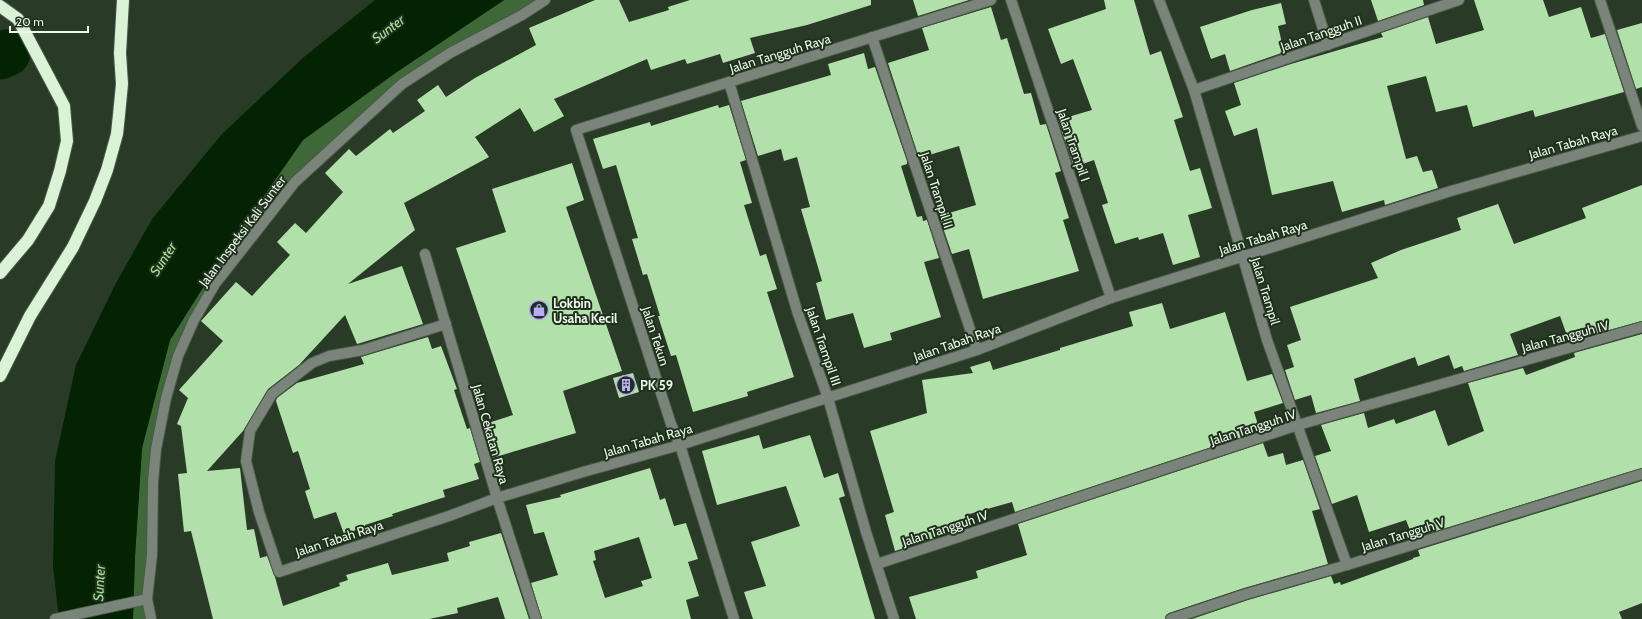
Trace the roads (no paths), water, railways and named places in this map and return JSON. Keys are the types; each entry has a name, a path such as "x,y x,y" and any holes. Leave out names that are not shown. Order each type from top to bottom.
{"highway":[{"path":"0,376 30,316 73,247 95,201 107,170 117,134 122,84 120,53 123,0"},
{"path":"0,6 18,19 64,106 67,141 49,206 28,240 0,272"}],"street":[{"name":"Jalan Inspeksi Kali Sunter","path":"151,619 142,600 152,555 153,482 155,456 166,398 178,356 194,320 215,284 295,182 402,84 450,53 522,15 546,0"},
{"name":"Jalan Tangguh Raya","path":"576,130 991,0"},
{"name":"Jalan Trampil I","path":"1012,0 1111,298"},
{"name":"Jalan Trampil","path":"1159,0 1194,90 1267,340 1347,565"},
{"path":"1314,0 1328,45"},
{"name":"Jalan Tangguh II","path":"1194,90 1458,0"},
{"path":"1600,0 1642,126"},
{"name":"Jalan Trampil II","path":"872,37 977,350"},
{"name":"Jalan Trampil III","path":"729,82 798,314 828,398 894,619"},
{"name":"Jalan Tekun","path":"576,130 668,416 680,445 734,619"},
{"name":"Jalan Tabah Raya","path":"446,324 363,350 329,356 312,363 272,394 250,431 246,461 258,512 279,572 449,516 497,498 680,445 977,350 1111,298 1242,256 1451,191 1642,136"},
{"name":"Jalan Cekatan Raya","path":"425,254 497,498 536,619"},
{"name":"Jalan Tangguh IV","path":"877,564 1298,426 1642,327"},
{"name":"Jalan Tangguh V","path":"1171,619 1246,594 1347,565 1642,474"},
{"path":"55,619 142,600"}],"water":[{"name":"Sunter","path":"375,0 504,0 394,74 303,140 233,240 170,340 142,448 135,556 133,619 59,619 53,566 55,461 76,365 116,283 152,219 222,134 304,57"}],"waterway":[{"path":"0,56 7,53"}],"place":[{"name":"Lokbin Usaha Kecil","path":"539,310"},
{"name":"PK 59","path":"626,385"}]}
